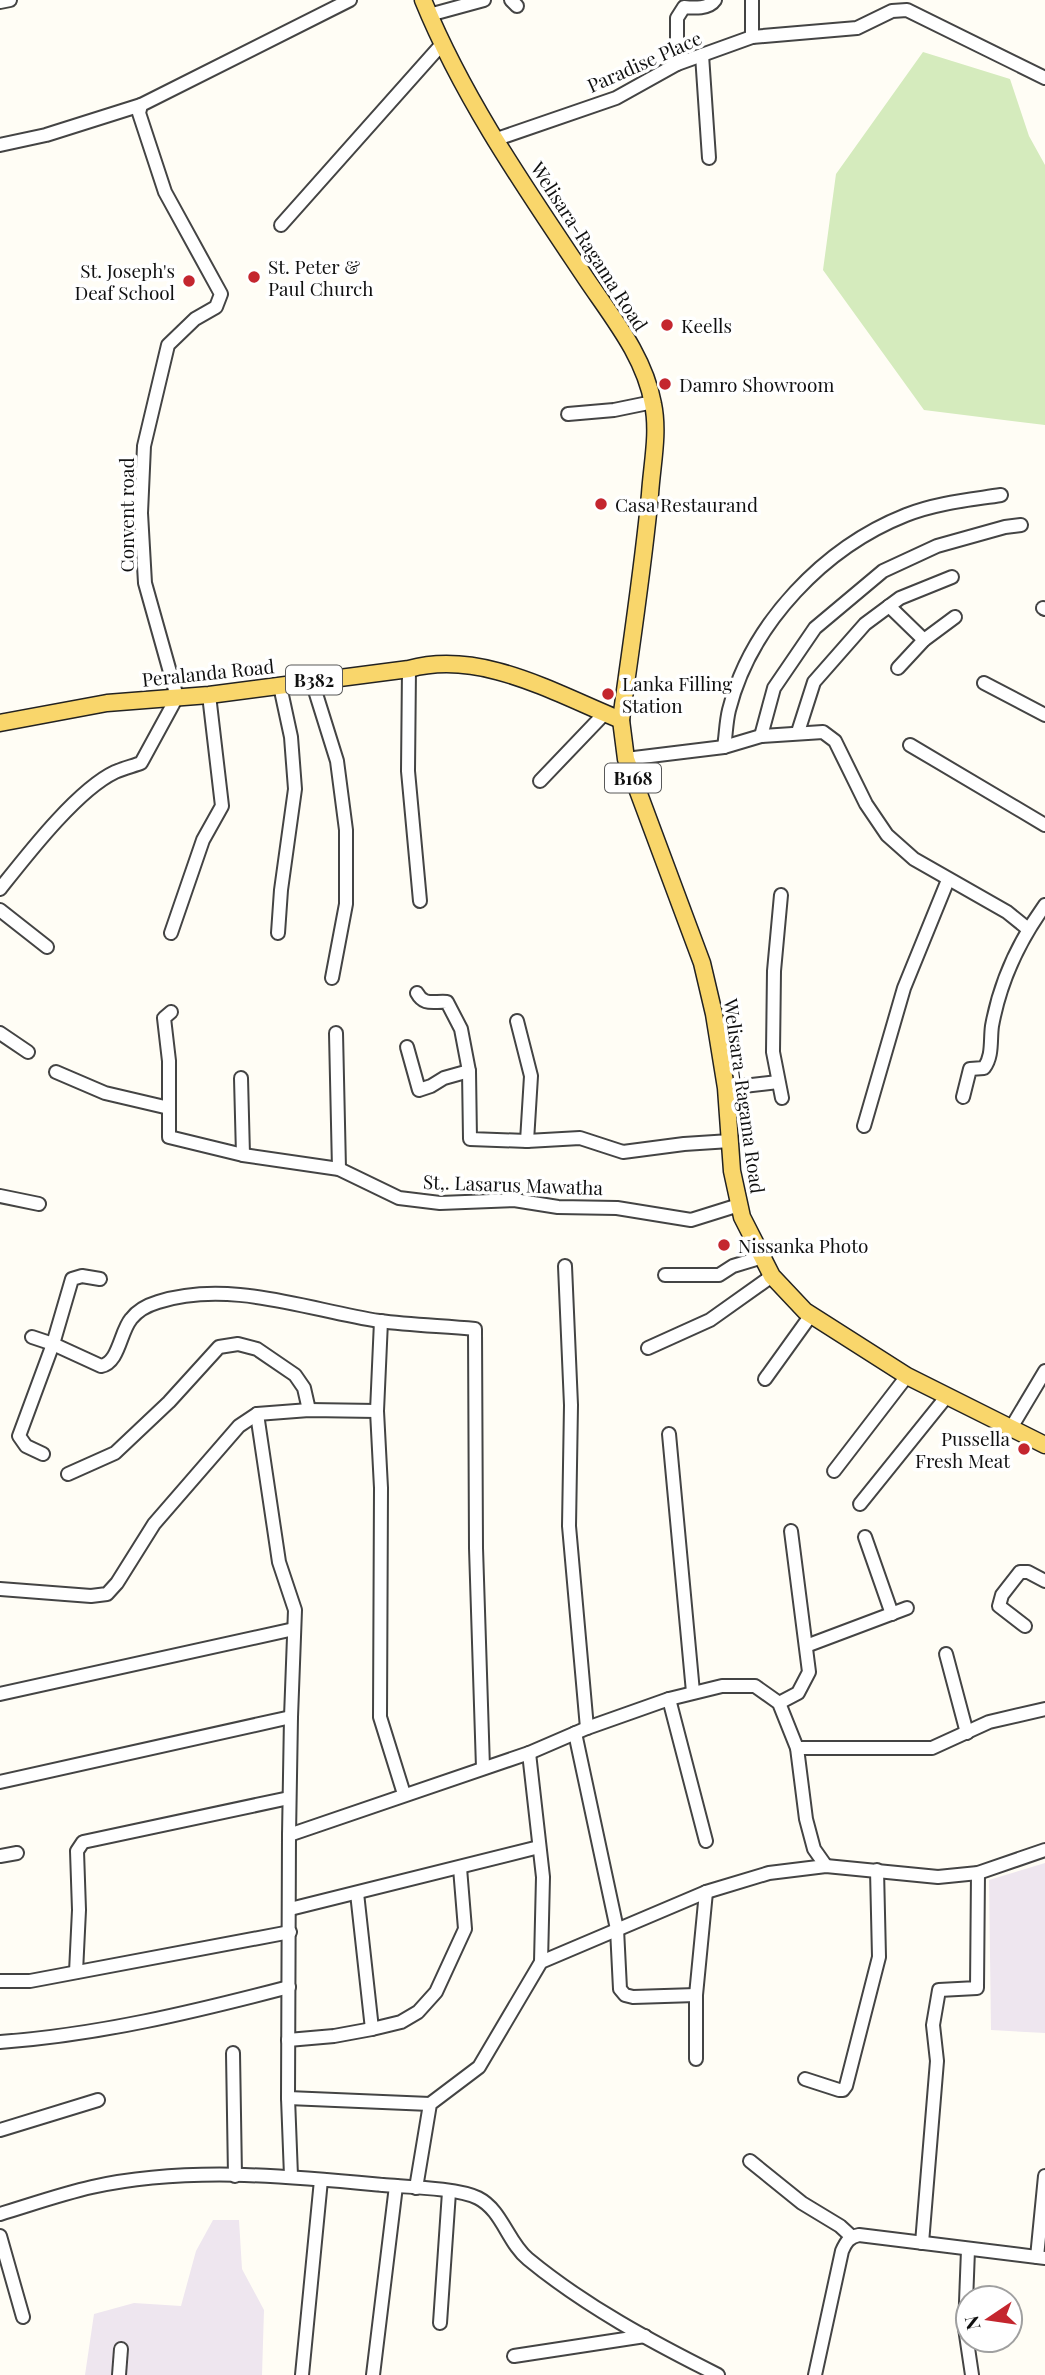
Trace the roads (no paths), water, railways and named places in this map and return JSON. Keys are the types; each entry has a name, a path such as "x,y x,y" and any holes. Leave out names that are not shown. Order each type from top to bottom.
{"main road":[{"name":"Welisara-Ragama Road","path":"426,8 442,44 494,139 584,277 621,327 640,366 653,402 656,429 645,547 621,720 626,759 702,962 726,1088 732,1171 742,1217 772,1276 796,1303 811,1315 906,1376 1045,1445"},
{"name":"Peralanda Road","path":"0,723 70,708 209,695 409,669 429,663 510,674 621,720"}],"street":[{"path":"0,2 10,0"},
{"path":"0,145 46,135 141,105 350,0"},
{"path":"426,8 484,0"},
{"path":"677,64 677,18 680,12 684,8 712,4 715,0"},
{"path":"752,0 752,37"},
{"name":"Paradise Place","path":"494,139 615,98 677,64 752,37 857,28 892,11 907,10 1045,78"},
{"path":"281,225 442,44"},
{"path":"702,55 709,158"},
{"name":"Convent road","path":"141,105 139,113 165,192 221,294 216,307 195,319 168,345 144,446 141,513 145,583 177,697"},
{"path":"568,414 614,410 653,402"},
{"path":"724,747 729,710 741,674 769,624 808,578 847,545 907,514 948,503 1001,495"},
{"path":"761,736 774,688 815,628 883,571 937,546 1021,525"},
{"path":"798,732 814,682 865,624 900,598 952,578"},
{"path":"889,606 924,640"},
{"path":"898,668 924,640 955,617"},
{"path":"409,669 408,771 419,901"},
{"path":"312,681 337,761 346,830 346,904 332,978"},
{"path":"984,683 1045,715"},
{"path":"278,933 295,789 291,737 280,685"},
{"path":"171,933 203,840 222,806 209,695"},
{"path":"0,889 30,851 75,803 115,772 141,763 177,697"},
{"path":"540,781 605,713"},
{"path":"626,759 724,747 761,736 823,732 835,741 866,804 887,835 914,859 1007,912 1028,929"},
{"path":"910,744 1045,825"},
{"path":"864,1126 904,988 948,880"},
{"path":"781,895 775,971 773,1052 782,1098"},
{"path":"963,1097 970,1069 984,1068 989,1061 992,1025 1009,968 1028,929 1045,905"},
{"path":"0,910 47,947"},
{"path":"417,993 426,1003 447,1002 461,1029 469,1071 469,1135 474,1141 580,1138 623,1152 730,1141"},
{"name":"St,. Lasarus Mawatha","path":"171,1012 164,1018 169,1060 169,1137 243,1155 339,1169 399,1198 440,1203 514,1200 558,1207 617,1208 691,1220 739,1205"},
{"path":"517,1021 531,1076 527,1141"},
{"path":"0,1033 28,1052"},
{"path":"336,1033 339,1169"},
{"path":"407,1047 419,1090 444,1078 469,1071"},
{"path":"56,1072 105,1093 169,1108"},
{"path":"241,1078 243,1155"},
{"path":"726,1088 778,1082"},
{"path":"0,1196 38,1204"},
{"path":"665,1275 719,1275 733,1266 763,1257"},
{"path":"565,1266 571,1405 569,1526 581,1731 617,1929 620,1989 625,1995 633,1997 696,1995"},
{"path":"43,1454 26,1446 19,1436 53,1344 72,1279 82,1276 100,1279"},
{"path":"648,1348 710,1320 772,1276"},
{"path":"32,1337 101,1366 107,1365 112,1360 123,1330 141,1310 157,1302 207,1294 237,1294 381,1321 475,1329 476,1548 483,1768"},
{"path":"765,1379 811,1315"},
{"path":"381,1321 377,1411 381,1488 380,1717 404,1794"},
{"path":"68,1474 115,1453 169,1402 219,1347 238,1344 257,1349 295,1375 304,1388 309,1410"},
{"path":"1011,1428 1045,1371"},
{"path":"834,1471 906,1376"},
{"path":"860,1504 947,1396"},
{"path":"0,1590 91,1596 107,1594 117,1583 154,1524 239,1426 257,1414 309,1410 377,1411"},
{"path":"257,1414 279,1562 295,1610 289,1798 288,2098 291,2176"},
{"path":"669,1434 693,1692"},
{"path":"779,1703 798,1693 809,1672 791,1531"},
{"path":"865,1537 891,1614"},
{"path":"1025,1626 999,1606 1002,1595 1020,1572 1028,1572 1045,1581"},
{"path":"806,1646 907,1608"},
{"path":"0,1694 294,1629"},
{"path":"946,1654 967,1733"},
{"path":"289,1835 529,1753 669,1699 722,1686 755,1686 779,1703 797,1748 806,1819 814,1849 826,1866"},
{"path":"669,1699 706,1841"},
{"path":"797,1748 932,1748 989,1722 1045,1709"},
{"path":"0,1782 291,1717"},
{"path":"288,2098 430,2104 479,2067 541,1962 543,1877 529,1753"},
{"path":"76,1972 79,1910 77,1851 83,1842 289,1798"},
{"path":"290,1909 539,1847"},
{"path":"541,1962 706,1892 768,1873 826,1866 938,1877 978,1873 1045,1850"},
{"path":"0,1857 18,1853"},
{"path":"288,2040 372,2029 401,2022 418,2012 436,1992 465,1929 460,1867"},
{"path":"805,2079 839,2090 846,2086 879,1957 877,1870"},
{"path":"922,2243 937,2061 933,2025 939,1990 976,1988 978,1873"},
{"path":"696,2059 696,1995 706,1892"},
{"path":"357,1893 372,2029"},
{"path":"0,1980 30,1981 290,1932"},
{"path":"0,2042 55,2038 169,2017 289,1987"},
{"path":"233,2053 235,2176"},
{"path":"0,2130 98,2100"},
{"path":"416,2188 430,2104"},
{"path":"750,2161 802,2203 840,2226 852,2237"},
{"path":"0,2214 92,2187 174,2176 291,2176 416,2188 478,2198 491,2208 522,2254 558,2284 645,2336 719,2375"},
{"path":"815,2375 846,2242 859,2235 1041,2258 1045,2176"},
{"path":"302,2375 321,2180"},
{"path":"373,2375 397,2186"},
{"path":"440,2323 449,2192"},
{"path":"0,2236 23,2317"},
{"path":"968,2250 965,2328 972,2375"},
{"path":"514,2356 645,2336"},
{"path":"119,2375 121,2349"}],"place":[{"name":"St. Peter & Paul Church","path":"254,277"},
{"name":"St. Joseph's Deaf School","path":"189,281"},
{"name":"Keells","path":"667,325"},
{"name":"Damro Showroom","path":"665,384"},
{"name":"Casa Restaurand","path":"601,504"},
{"name":"Lanka Filling Station","path":"608,694"},
{"name":"Nissanka Photo","path":"724,1245"},
{"name":"Pussella Fresh Meat","path":"1024,1449"}]}
